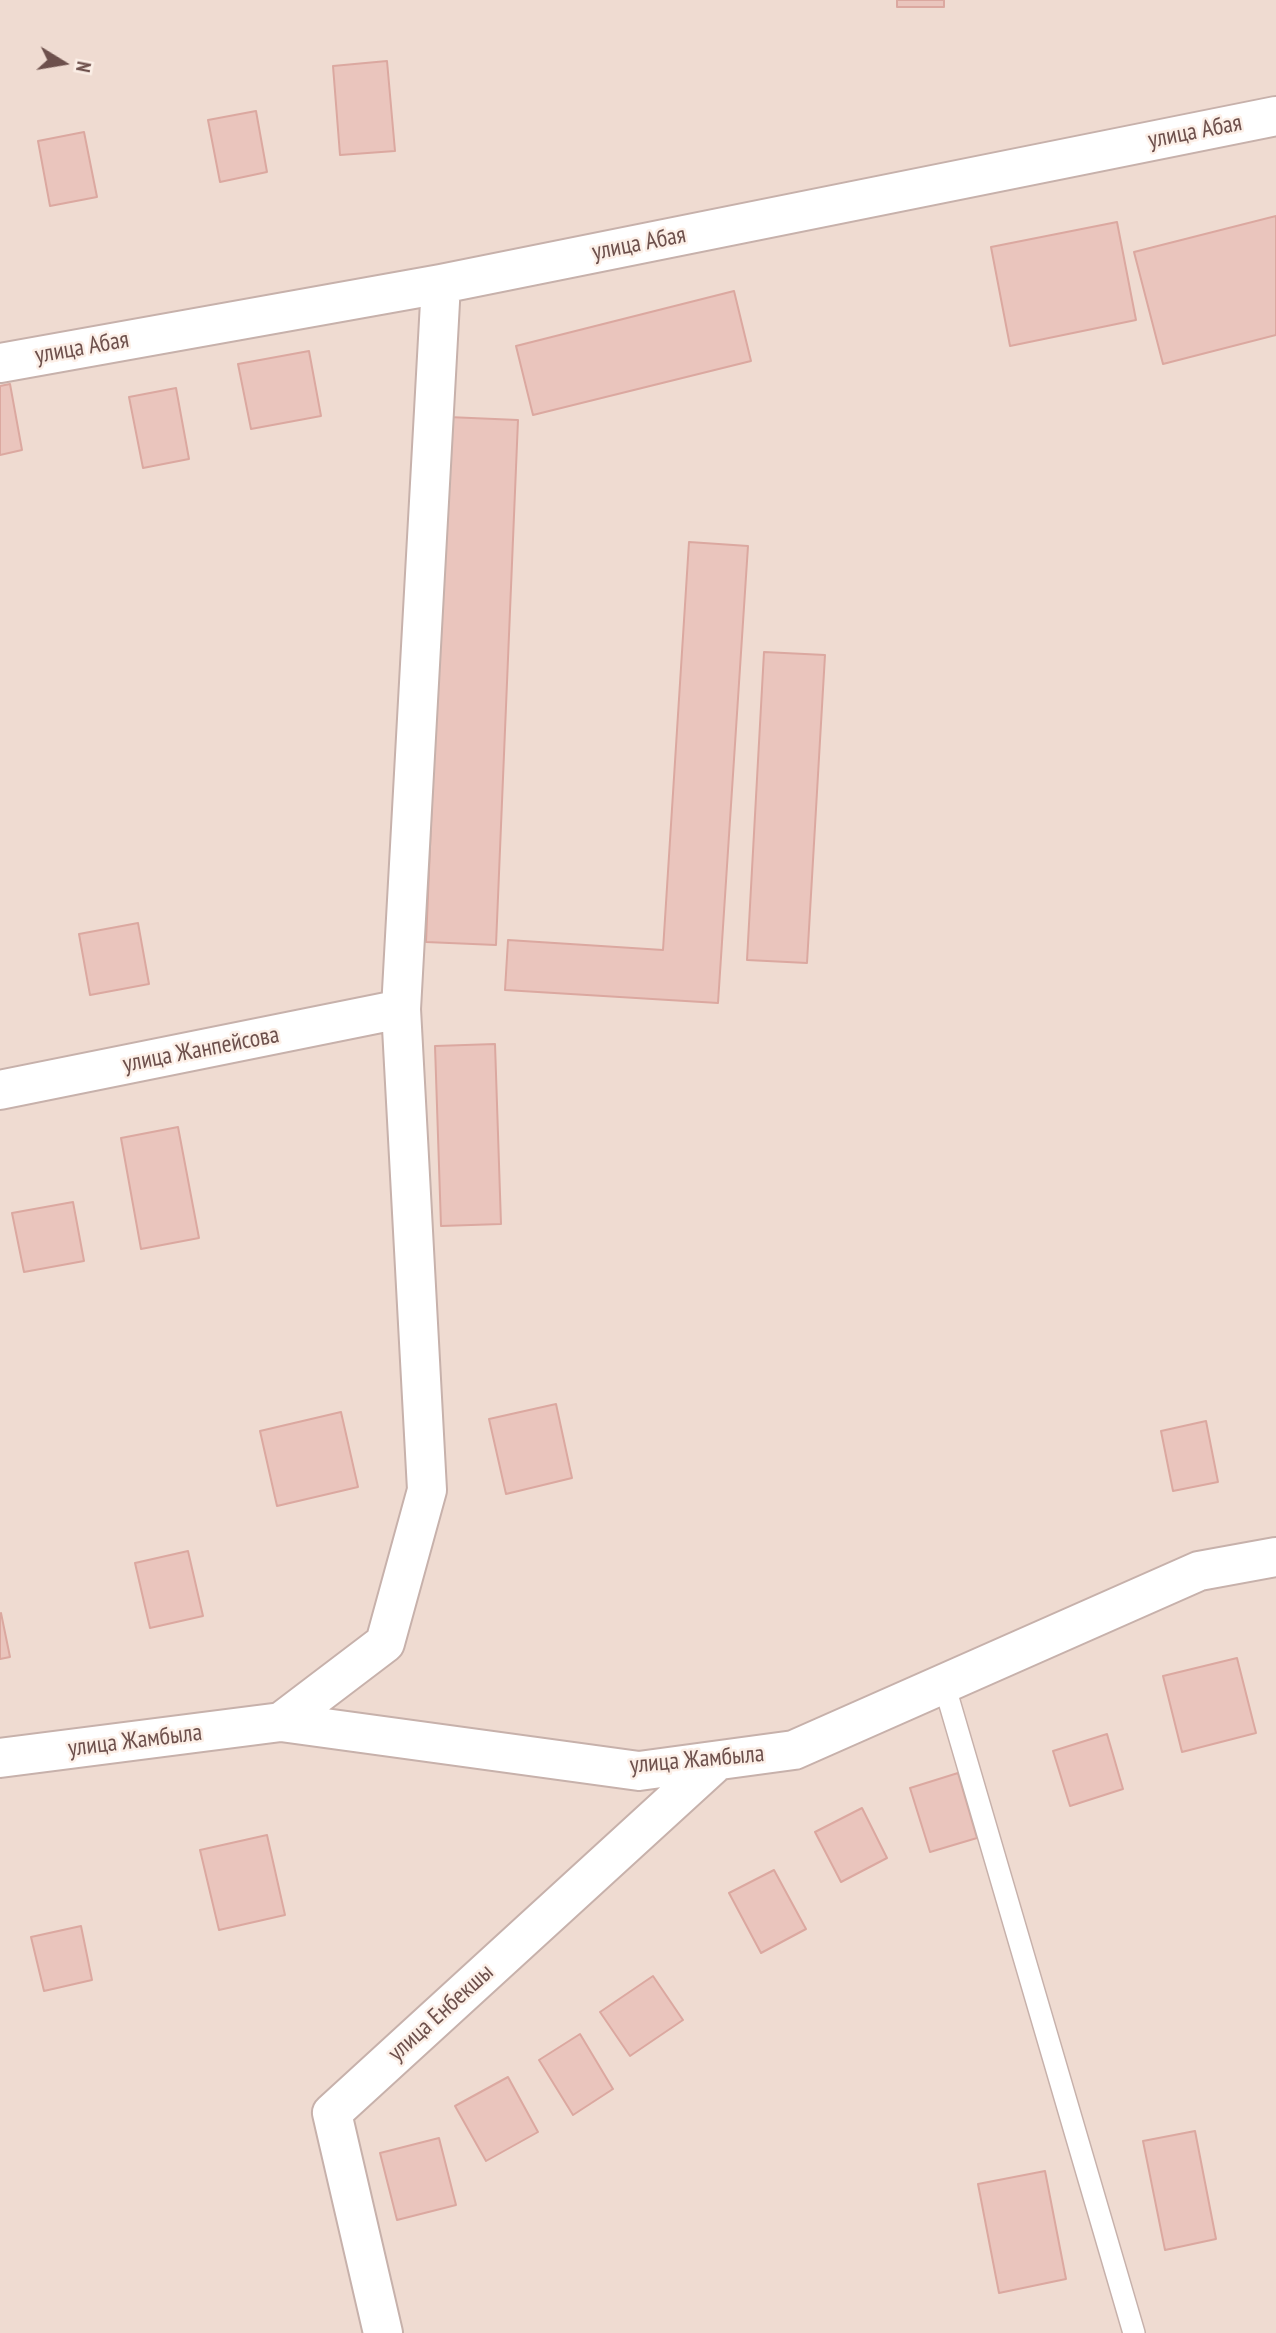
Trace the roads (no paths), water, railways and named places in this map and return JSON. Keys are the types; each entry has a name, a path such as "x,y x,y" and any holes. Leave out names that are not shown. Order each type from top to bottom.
{"street":[{"name":"улица Абая","path":"0,363 441,284 1276,116"},
{"path":"281,1722 385,1643 427,1490 401,1009 441,284"},
{"name":"улица Жанпейсова","path":"0,1090 401,1009"},
{"name":"улица Жамбыла","path":"0,1758 281,1722 639,1771 794,1750 1199,1571 1276,1557"},
{"name":"улица Енбекшы","path":"383,2333 332,2113 717,1760"}],"lane":[{"path":"944,1684 1134,2333"}]}
